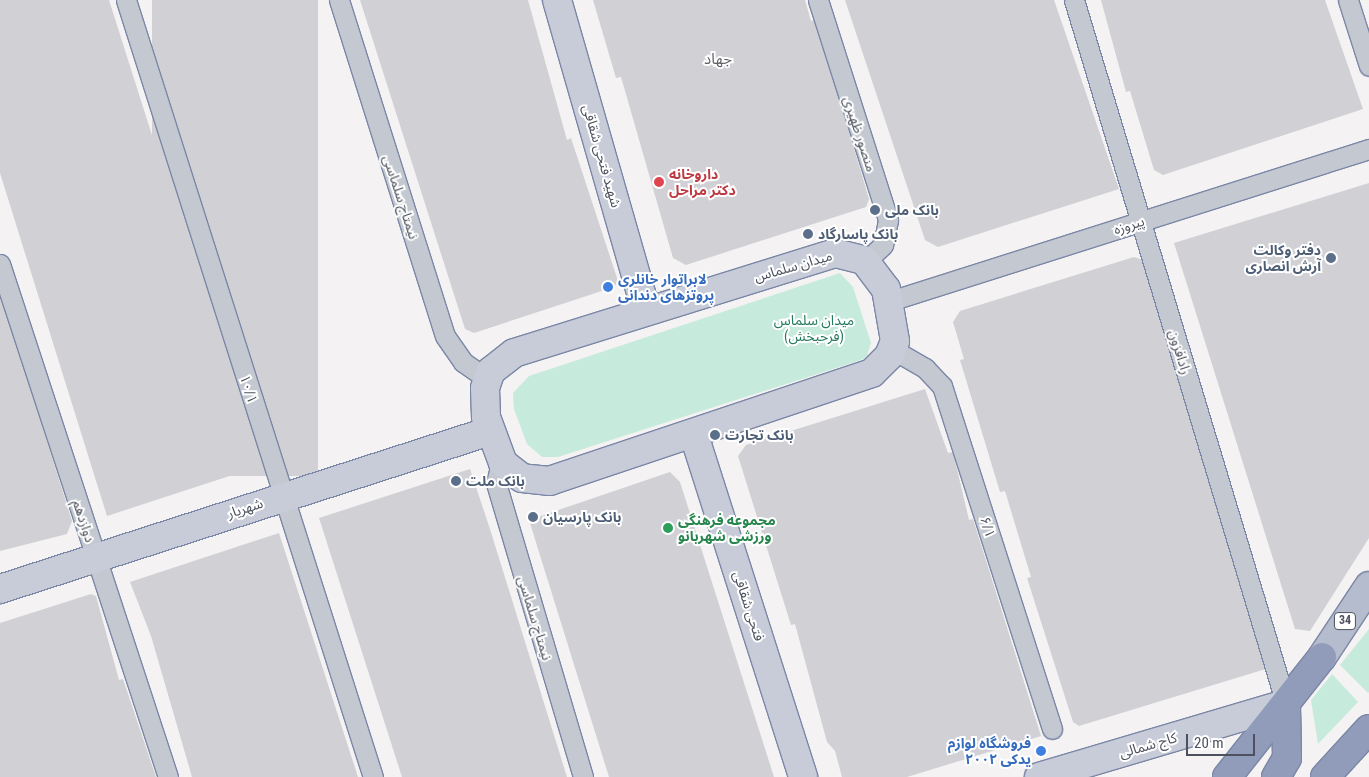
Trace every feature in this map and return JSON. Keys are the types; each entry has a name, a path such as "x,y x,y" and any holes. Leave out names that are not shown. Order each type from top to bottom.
{"highway":[{"name":"34","path":"1227,777 1322,657"},
{"path":"1276,777 1287,758 1286,704"},
{"path":"1324,777 1369,729"}],"main road":[{"name":"شهید فتحی شقاقی","path":"557,0 646,311"},
{"name":"میدان سلماس","path":"487,378 514,353 646,311 835,253 866,261"},
{"path":"487,378 484,399 490,431 502,459 516,474 541,482 694,435 860,379 881,366 892,349 890,301 882,279 866,261"},
{"name":"شهریار","path":"0,589 283,496 490,431"},
{"name":"فتحی شقاقی","path":"694,435 803,777"},
{"name":"34","path":"1322,657 1369,586"},
{"name":"کاج شمالی","path":"1039,777 1067,773 1286,704"}],"street":[{"name":"۱۰/۱","path":"126,0 373,777"},
{"name":"نیمتاج سلماسی","path":"339,0 445,336 463,362 487,378"},
{"name":"منصور ظهیری","path":"818,0 888,220 886,240 866,261"},
{"name":"رادافزون","path":"1074,0 1286,704"},
{"path":"1348,0 1369,66"},
{"name":"پیروزه","path":"890,301 1369,149"},
{"name":"دوازدهم","path":"0,264 168,777"},
{"name":"۶/۱","path":"892,349 925,368 942,386 1052,729"},
{"name":"نیمتاج سلماسی","path":"502,459 495,473 498,491 583,777"}],"green space":[{"name":"میدان سلماس (فرحبخش)","path":"840,273 853,287 871,343 867,356 861,360 558,457 542,457 527,444 514,409 513,393 529,376"},
{"path":"1369,629 1369,692 1368,693 1340,665"},
{"path":"1332,674 1358,702 1318,744 1311,700"}],"building":[{"path":"0,0 109,0 239,409 254,468 107,516 0,173"},
{"path":"152,0 318,0 318,476 152,476"},
{"path":"360,0 528,0 567,140 571,138 618,281 614,287 474,333 465,329"},
{"path":"593,0 805,0 811,21 815,20 869,199 866,207 686,265 673,258 621,77 616,78"},
{"path":"845,0 1054,0 1119,189 938,247 925,240"},
{"path":"1101,0 1325,0 1363,109 1163,175 1154,170 1130,91 1126,92"},
{"path":"1369,183 1369,538 1310,631 1295,629 1174,243"},
{"path":"1134,257 1143,260 1269,668 1079,726 1073,722 1027,578 1031,577 1005,491 1000,492 960,360 964,359 953,322 960,311"},
{"path":"0,291 72,521 67,534 0,551"},
{"path":"925,389 948,453 953,452 969,520 973,519 1041,736 907,777 842,777 835,751 827,742 795,624 791,625 738,456 746,445"},
{"path":"470,469 567,777 402,777 319,518"},
{"path":"670,472 680,482 774,777 609,777 529,520"},
{"path":"279,533 358,777 192,777 151,636 130,582"},
{"path":"91,594 96,596 119,680 123,679 156,777 0,777 0,623"}],"place":[{"name":"داروخانه دکتر مراحل","path":"659,182"},
{"name":"بانک ملی","path":"875,210"},
{"name":"بانک پاسارگاد","path":"808,234"},
{"name":"دفتر وکالت آرش انصاری","path":"1331,258"},
{"name":"لابراتوار خانلری پروتزهای دندانی","path":"608,287"},
{"name":"بانک تجارت","path":"715,435"},
{"name":"بانک ملت","path":"456,481"},
{"name":"بانک پارسیان","path":"533,517"},
{"name":"مجموعه فرهنگی ورزشی شهربانو","path":"668,528"},
{"name":"فروشگاه لوازم یدکی ۲۰۰۲","path":"1041,751"}],"district":[{"name":"جهاد","path":"718,60"}]}
